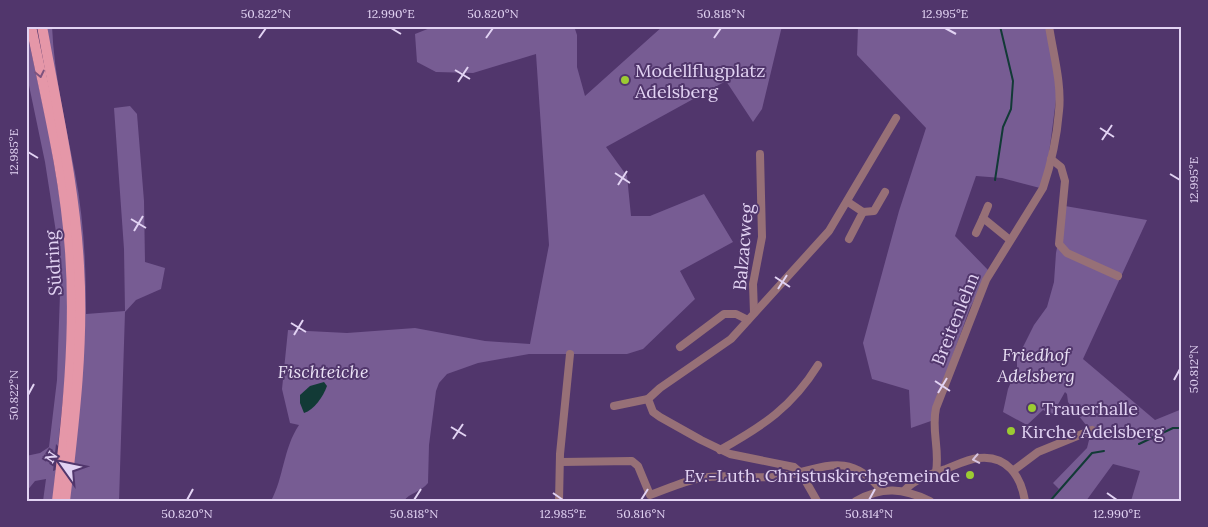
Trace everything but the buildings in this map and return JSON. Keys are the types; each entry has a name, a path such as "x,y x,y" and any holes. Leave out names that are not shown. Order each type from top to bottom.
{"main road":[{"name":"Südring","path":"31,26 60,179 70,249 72,326 66,448"},
{"name":"Südring","path":"42,26 73,209 79,266 80,330 64,464 57,501"},
{"name":"Südring","path":"64,464 65,501"}],"street":[{"name":"Breitenlehn","path":"936,472 939,456 933,420 936,408 980,294 1010,240 1044,188 1059,111 1059,89 1049,26"},
{"name":"Balzacweg","path":"614,406 648,399 660,388 720,348 748,320 829,231 848,202 896,118"},
{"name":"Balzacweg","path":"754,313 753,284 762,237 760,154"},
{"path":"1051,159 1062,167 1065,181 1059,244 1067,254 1118,276"},
{"path":"848,202 863,212 874,211 886,192"},
{"path":"976,233 988,206"},
{"path":"849,238 863,212"},
{"path":"983,218 1010,240"},
{"name":"Balzacweg","path":"680,347 724,314 736,314 748,320"},
{"path":"559,501 561,444 570,354"},
{"path":"720,450 760,428 781,411 800,391 818,366"},
{"path":"648,399 653,412 660,417 720,450 747,458 791,465 801,472 817,501"},
{"path":"1014,470 1038,452 1092,430"},
{"path":"905,490 914,482 936,472 981,458 1001,462 1014,470 1025,501"},
{"path":"561,462 632,461 638,466 648,498 702,477 772,477 801,472 826,464 848,467 865,474 881,490"},
{"path":"856,501 881,490 905,490 930,501"}],"green space":[{"path":"47,26 52,26 58,82 81,208 86,314 125,311 124,249 114,108 130,106 137,114 144,201 145,262 165,268 161,289 136,300 125,312 119,501 68,501 80,379"},
{"name":"Fischteiche","path":"435,26 574,26 577,35 577,67 585,96 663,26 782,26 762,109 753,122 726,81 606,147 627,176 631,216 650,216 704,194 733,242 680,271 695,299 643,349 627,354 529,354 478,363 447,374 439,383 436,391 429,445 428,483 404,501 271,501 279,482 290,444 299,425 290,423 282,389 288,330 347,333 415,328 485,341 530,344 549,245 536,54 473,73 436,72 417,62 415,34"},
{"path":"858,26 1047,26 1057,92 1048,161 1040,188 1002,178 976,176 955,236 989,271 970,308 934,407 931,421 911,428 909,390 872,379 863,343 899,211 926,128 857,55"},
{"path":"26,28 49,133 65,230 69,297 66,370 58,446 56,444 53,471 56,470 53,501 43,501 46,479 35,481 26,492 26,456 40,453 49,447 57,380 61,264 45,162 26,71"},
{"name":"Friedhof Adelsberg","path":"1065,206 1147,220 1083,359 1155,420 1182,409 1182,501 1131,501 1140,471 1113,464 1086,501 1049,501 1059,489 1053,483 1087,448 1090,436 1093,434 1068,402 1065,392 1052,415 1043,410 1027,425 1003,412 1008,389 1017,368 1017,359 1034,325 1047,307 1054,282 1056,253"}],"shaded area":[{"path":"324,382 327,386 321,399 315,406 304,413 300,403 300,395 310,386"}],"waterway":[{"path":"995,180 1003,127 1011,109 1013,81 1000,26"},
{"path":"1139,444 1173,428 1182,428"},
{"path":"1050,501 1092,453 1104,451"},
{"path":"809,482 828,475 847,475"}],"place":[{"name":"Modellflugplatz Adelsberg","path":"625,80"},
{"name":"Trauerhalle","path":"1032,408"},
{"name":"Kirche Adelsberg","path":"1011,431"},
{"name":"Ev.-Luth. Christuskirchgemeinde","path":"970,475"}]}
